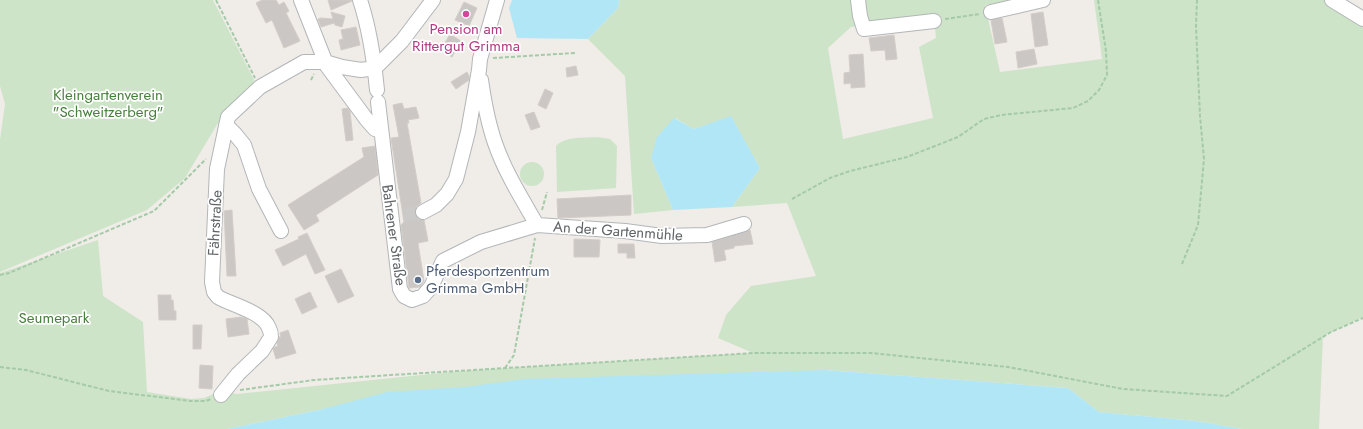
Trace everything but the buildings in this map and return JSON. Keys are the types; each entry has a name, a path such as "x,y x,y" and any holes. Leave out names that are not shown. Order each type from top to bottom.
{"street":[{"path":"301,0 325,62 367,120 375,129 381,131"},
{"name":"Bahrener Straße","path":"360,0 368,23 375,68 381,131 397,216 400,289 404,296 412,300 422,296 431,287 443,261 482,242 537,225"},
{"path":"325,62 361,70 375,68 402,41 424,14 433,0"},
{"path":"423,212 436,205 447,194 456,179 468,132 479,64 496,0"},
{"path":"858,0 860,16 864,29 934,20"},
{"path":"991,12 1043,0"},
{"path":"1332,0 1363,19"},
{"name":"Fährstraße","path":"221,395 238,374 262,351 271,337 266,322 260,316 218,297 214,292 212,282 217,169 228,116 260,87 304,62 325,62"},
{"name":"An der Gartenmühle","path":"479,64 486,112 495,143 507,171 537,225 625,231 670,236 707,235 744,224"},
{"path":"226,125 244,145 259,189 281,231"}],"path":[{"path":"216,0 260,87"},
{"path":"792,199 830,178 907,157 958,137 984,119 1001,115 1073,108 1088,101 1099,90 1107,74 1106,51 1098,0"},
{"path":"1182,264 1198,225 1204,159 1200,116 1196,26 1197,0"},
{"path":"934,20 991,12"},
{"path":"479,64 575,53"},
{"path":"0,275 9,273 154,211 206,159"},
{"path":"505,368 514,355 537,225"},
{"path":"0,367 26,370 109,391 183,400 206,401 240,390 314,380 754,353 871,353 1008,367 1123,389 1227,396 1331,332 1363,318"}],"green space":[{"name":"Kleingartenverein \"Schweitzerberg\"","path":"0,0 213,0 254,80 253,88 233,105 221,118 185,178 147,210 0,272 0,140 5,104 0,86"},
{"name":"Seumepark","path":"619,0 1012,0 985,5 1000,72 1102,59 1094,0 1324,0 1335,5 1363,23 1363,317 1323,336 1319,429 1242,429 1196,421 1099,412 1068,388 825,370 323,409 227,429 0,429 0,273 98,240 103,296 143,322 147,392 191,399 204,398 221,391 237,394 460,371 753,353 718,338 726,315 751,286 816,276 787,203 732,207 760,168 731,117 694,129 675,118 651,158 673,210 634,214 625,76 588,39 618,8","holes":["934,17 936,38 919,47 933,118 843,139 828,48 851,27"]},
{"path":"598,137 610,139 617,146 616,188 557,192 556,146 570,139"},
{"path":"532,162 537,163 543,169 543,179 537,185 532,186 527,185 521,179 520,174 521,169 527,163"}],"water":[{"path":"512,0 619,0 618,8 588,39 517,38 509,8"},
{"path":"731,116 760,168 732,207 673,210 651,158 657,137 674,118 694,129"},
{"path":"825,370 1068,388 1099,412 1196,421 1242,429 227,429 323,409 387,392 465,387 524,379"}],"tunnel":[{"path":"403,215 423,212"}],"place":[{"name":"Pension am Rittergut Grimma","path":"466,14"},
{"name":"Pferdesportzentrum Grimma GmbH","path":"418,280"}]}
